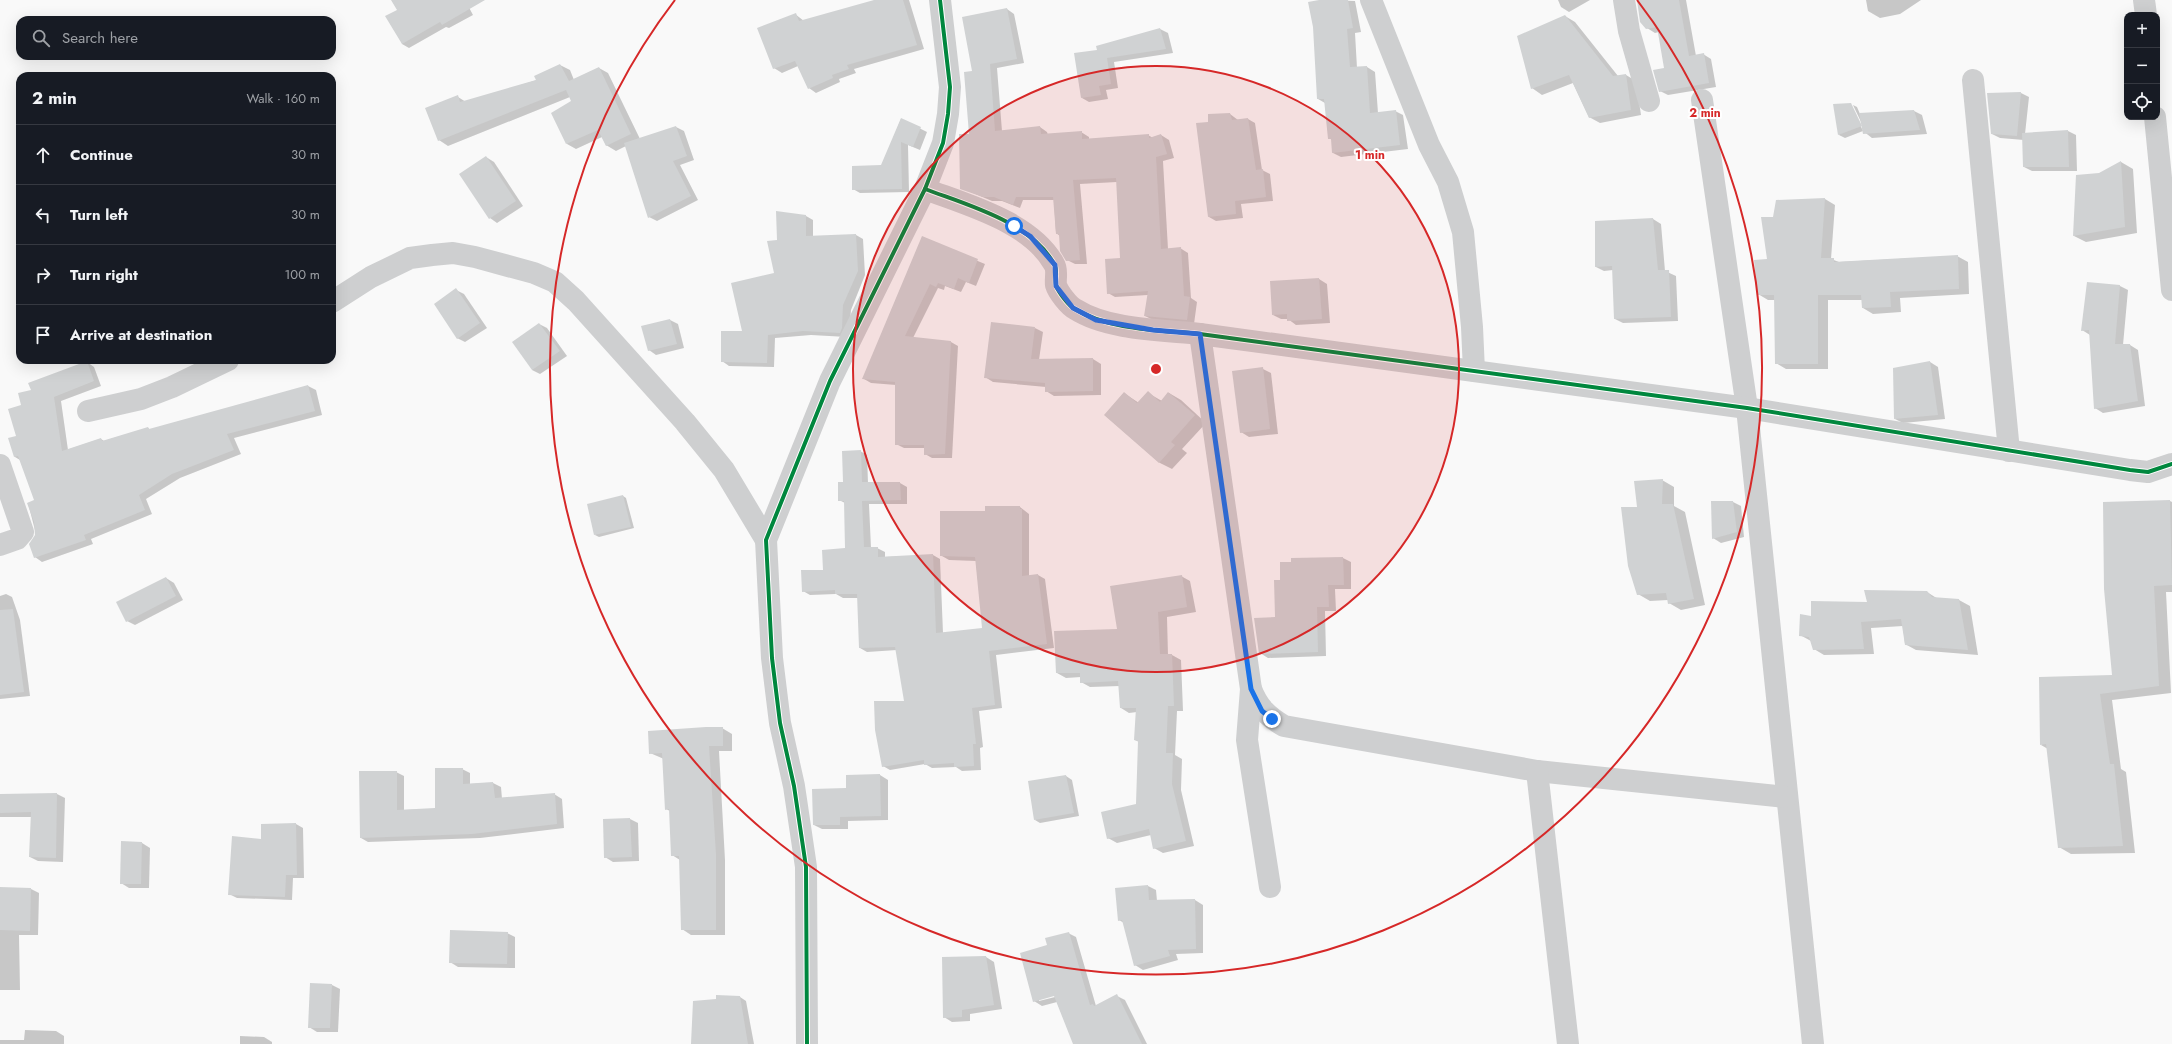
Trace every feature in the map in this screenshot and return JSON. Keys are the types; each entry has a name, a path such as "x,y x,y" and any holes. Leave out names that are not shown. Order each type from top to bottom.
{"street":[{"path":"807,1044 806,867 794,786 780,723 772,658 766,540 830,381 925,189 943,143 948,114 950,87 940,0"},
{"path":"1371,0 1429,145 1448,182 1463,232 1474,371"},
{"path":"1624,0 1629,31 1649,101"},
{"path":"2144,0 2146,12"},
{"path":"1973,80 2009,451"},
{"path":"1702,100 1747,408 1786,797 1813,1044"},
{"path":"2155,120 2172,290"},
{"path":"925,189 998,218 1030,236 1055,265 1056,286 1073,308 1096,320 1153,330 1200,334 1747,408 2136,471 2148,472 2172,464"},
{"path":"336,300 371,278 410,258 453,253 475,257 534,273 554,282 576,300 685,422 724,470 766,540"},
{"path":"1200,334 1251,689 1247,740 1270,887"},
{"path":"88,411 141,399 172,387 220,364"},
{"path":"0,466 23,532 17,539 0,545"},
{"path":"1251,689 1262,711 1284,726 1537,770 1786,797"},
{"path":"1537,770 1568,1044"}],"building":[{"path":"391,0 485,0 442,25 440,22 402,44 385,16 397,10"},
{"path":"874,0 903,0 917,45 847,65 849,69 832,75 833,78 808,89 795,61 773,69 757,28 796,13 799,21"},
{"path":"1319,0 1348,0 1353,28 1347,29 1350,67 1367,66 1370,113 1396,110 1400,145 1332,153 1331,139 1328,139 1324,99 1317,99 1313,27 1308,2"},
{"path":"1637,0 1679,0 1689,56 1704,53 1709,83 1659,92 1653,70 1664,68 1657,27 1646,29 1640,22"},
{"path":"1007,8 1017,59 990,64 995,131 1040,126 1041,134 1082,131 1082,139 1149,134 1149,138 1161,134 1167,154 1156,157 1161,249 1181,247 1184,296 1190,297 1187,320 1144,316 1148,291 1107,294 1105,259 1120,258 1116,178 1073,180 1080,260 1066,261 1060,251 1059,234 1056,234 1053,197 1016,197 1013,205 994,197 983,197 960,189 959,134 969,134 964,72 972,71 962,17"},
{"path":"1565,15 1613,76 1626,74 1631,110 1589,118 1569,75 1531,89 1517,36"},
{"path":"1160,28 1166,49 1107,58 1111,84 1099,86 1101,95 1081,98 1074,53 1097,50 1096,46"},
{"path":"560,64 569,81 599,67 631,134 606,146 598,130 566,144 551,113 571,101 566,90 438,141 425,108 458,95 460,102 536,80 534,76"},
{"path":"2021,92 2017,136 1991,134 1987,93"},
{"path":"1851,103 1862,126 1838,135 1833,104"},
{"path":"1914,110 1920,130 1863,134 1859,113"},
{"path":"1230,113 1232,120 1248,118 1256,170 1263,169 1266,197 1235,201 1236,214 1208,217 1196,123 1208,122 1208,114"},
{"path":"901,118 921,127 913,147 901,142 902,189 852,190 852,166 881,165"},
{"path":"676,126 687,156 673,161 691,196 648,218 624,143"},
{"path":"2068,130 2069,167 2023,167 2022,133"},
{"path":"486,156 516,201 489,219 459,174"},
{"path":"2121,161 2125,227 2073,236 2076,175 2099,173"},
{"path":"1825,198 1821,258 1834,258 1834,262 1958,255 1959,289 1890,292 1891,307 1862,308 1861,295 1818,295 1818,364 1775,364 1774,295 1757,295 1754,260 1767,259 1761,217 1773,217 1776,200"},
{"path":"776,211 806,215 806,236 856,234 858,271 843,305 842,328 840,333 803,331 768,335 767,363 721,362 721,331 742,331 731,283 774,273 767,241 777,240"},
{"path":"1653,218 1658,270 1669,270 1671,317 1614,319 1612,266 1595,267 1595,221"},
{"path":"922,236 978,259 969,283 958,278 954,289 938,283 936,287 930,284 905,336 951,341 945,454 924,455 924,445 895,445 895,382 862,379"},
{"path":"1319,278 1322,319 1287,321 1287,314 1272,315 1270,281"},
{"path":"2087,282 2120,285 2115,344 2130,344 2138,401 2094,409 2089,330 2081,331"},
{"path":"456,288 480,323 457,339 434,304"},
{"path":"670,319 677,344 648,351 641,326"},
{"path":"991,322 1035,327 1031,359 1093,358 1093,391 1045,392 1045,383 984,378"},
{"path":"539,323 560,351 532,370 512,342"},
{"path":"1930,361 1938,415 1894,419 1893,368"},
{"path":"79,364 88,364 94,381 54,397 62,451 101,438 102,441 148,427 149,429 308,385 315,411 227,434 234,450 172,474 139,495 145,510 84,535 86,540 34,558 29,544 35,535 34,522 27,503 34,500 18,456 14,457 8,438 16,436 8,409 21,405 18,393 31,390 28,383"},
{"path":"1263,367 1270,429 1240,433 1232,371"},
{"path":"1148,391 1160,402 1168,392 1195,415 1171,442 1175,445 1159,463 1104,415 1124,392 1137,403"},
{"path":"861,450 862,482 900,482 901,500 862,501 864,547 878,547 878,557 933,554 936,633 982,628 975,557 940,556 940,511 985,511 985,506 1020,506 1020,509 1022,509 1022,576 1038,574 1047,644 989,651 995,705 972,708 976,744 973,744 974,766 954,767 954,763 924,765 924,760 882,767 875,730 874,701 904,701 895,647 859,648 857,594 835,594 835,590 802,592 801,570 823,570 822,550 845,548 844,501 838,501 838,482 843,482 842,451"},
{"path":"1663,479 1662,504 1673,504 1694,599 1668,604 1666,593 1637,595 1628,566 1621,507 1637,507 1634,481"},
{"path":"623,495 631,527 594,535 587,504"},
{"path":"2170,500 2172,585 2154,586 2159,686 2100,694 2110,764 2114,764 2123,846 2058,848 2046,744 2040,745 2039,677 2112,675 2104,589 2103,502"},
{"path":"1711,501 1733,501 1737,532 1712,539"},
{"path":"1343,557 1344,585 1328,585 1329,607 1317,607 1318,652 1259,654 1254,618 1275,617 1274,580 1280,580 1280,562 1291,562 1291,558"},
{"path":"1182,575 1187,607 1158,612 1160,654 1172,654 1174,706 1168,706 1166,753 1173,753 1172,784 1186,841 1153,849 1149,829 1107,839 1101,812 1136,804 1138,741 1134,740 1136,708 1120,708 1118,681 1080,683 1080,673 1056,673 1054,631 1117,629 1110,586"},
{"path":"166,577 176,596 126,622 116,602"},
{"path":"1864,590 1927,591 1932,597 1959,599 1968,650 1905,645 1901,619 1861,622 1864,649 1813,650 1809,637 1799,636 1800,614 1811,616 1811,601 1867,602"},
{"path":"13,609 24,692 0,695 0,610"},
{"path":"723,727 723,746 709,746 716,854 716,930 681,930 679,856 671,856 669,809 665,810 662,753 649,754 648,731"},
{"path":"435,768 463,768 463,784 493,782 495,798 555,793 557,824 472,834 360,838 359,771 397,771 397,810 435,808"},
{"path":"880,774 881,816 840,817 840,825 813,825 812,789 846,788 846,775"},
{"path":"1066,775 1074,813 1034,820 1028,781"},
{"path":"57,793 56,858 29,857 31,812 0,813 0,794"},
{"path":"630,818 632,857 604,858 603,819"},
{"path":"296,823 297,875 286,875 285,897 228,895 232,836 261,839 261,824"},
{"path":"121,841 142,842 141,884 120,884"},
{"path":"1148,885 1149,900 1195,899 1196,949 1168,950 1170,956 1134,966 1122,920 1118,921 1115,888"},
{"path":"0,887 31,888 30,931 0,930"},
{"path":"450,930 508,932 507,964 449,963"},
{"path":"1069,932 1090,1005 1093,1004 1094,1006 1117,994 1142,1044 1073,1044 1054,996 1033,1002 1020,953 1047,945 1045,938"},
{"path":"986,956 994,1005 962,1010 962,1017 943,1018 942,957"},
{"path":"310,983 332,984 330,1028 308,1028"},
{"path":"716,995 740,996 748,1044 691,1044 693,1001 716,999"}],"cycle path":[{"path":"807,1044 806,867 794,786 780,723 772,658 766,540 830,381 925,189 943,143 948,114 950,87 940,0"},
{"path":"925,189 997,217 1030,237 1044,249 1054,264 1057,288 1070,305 1088,316 1119,325 1152,330 1200,334 1747,408 2130,470 2148,472 2172,464"}],"route":[{"path":"1014,226 1030,236 1055,265 1056,286 1073,308 1096,320 1153,330 1200,334 1251,689 1255,701 1262,711 1272,719"}]}
